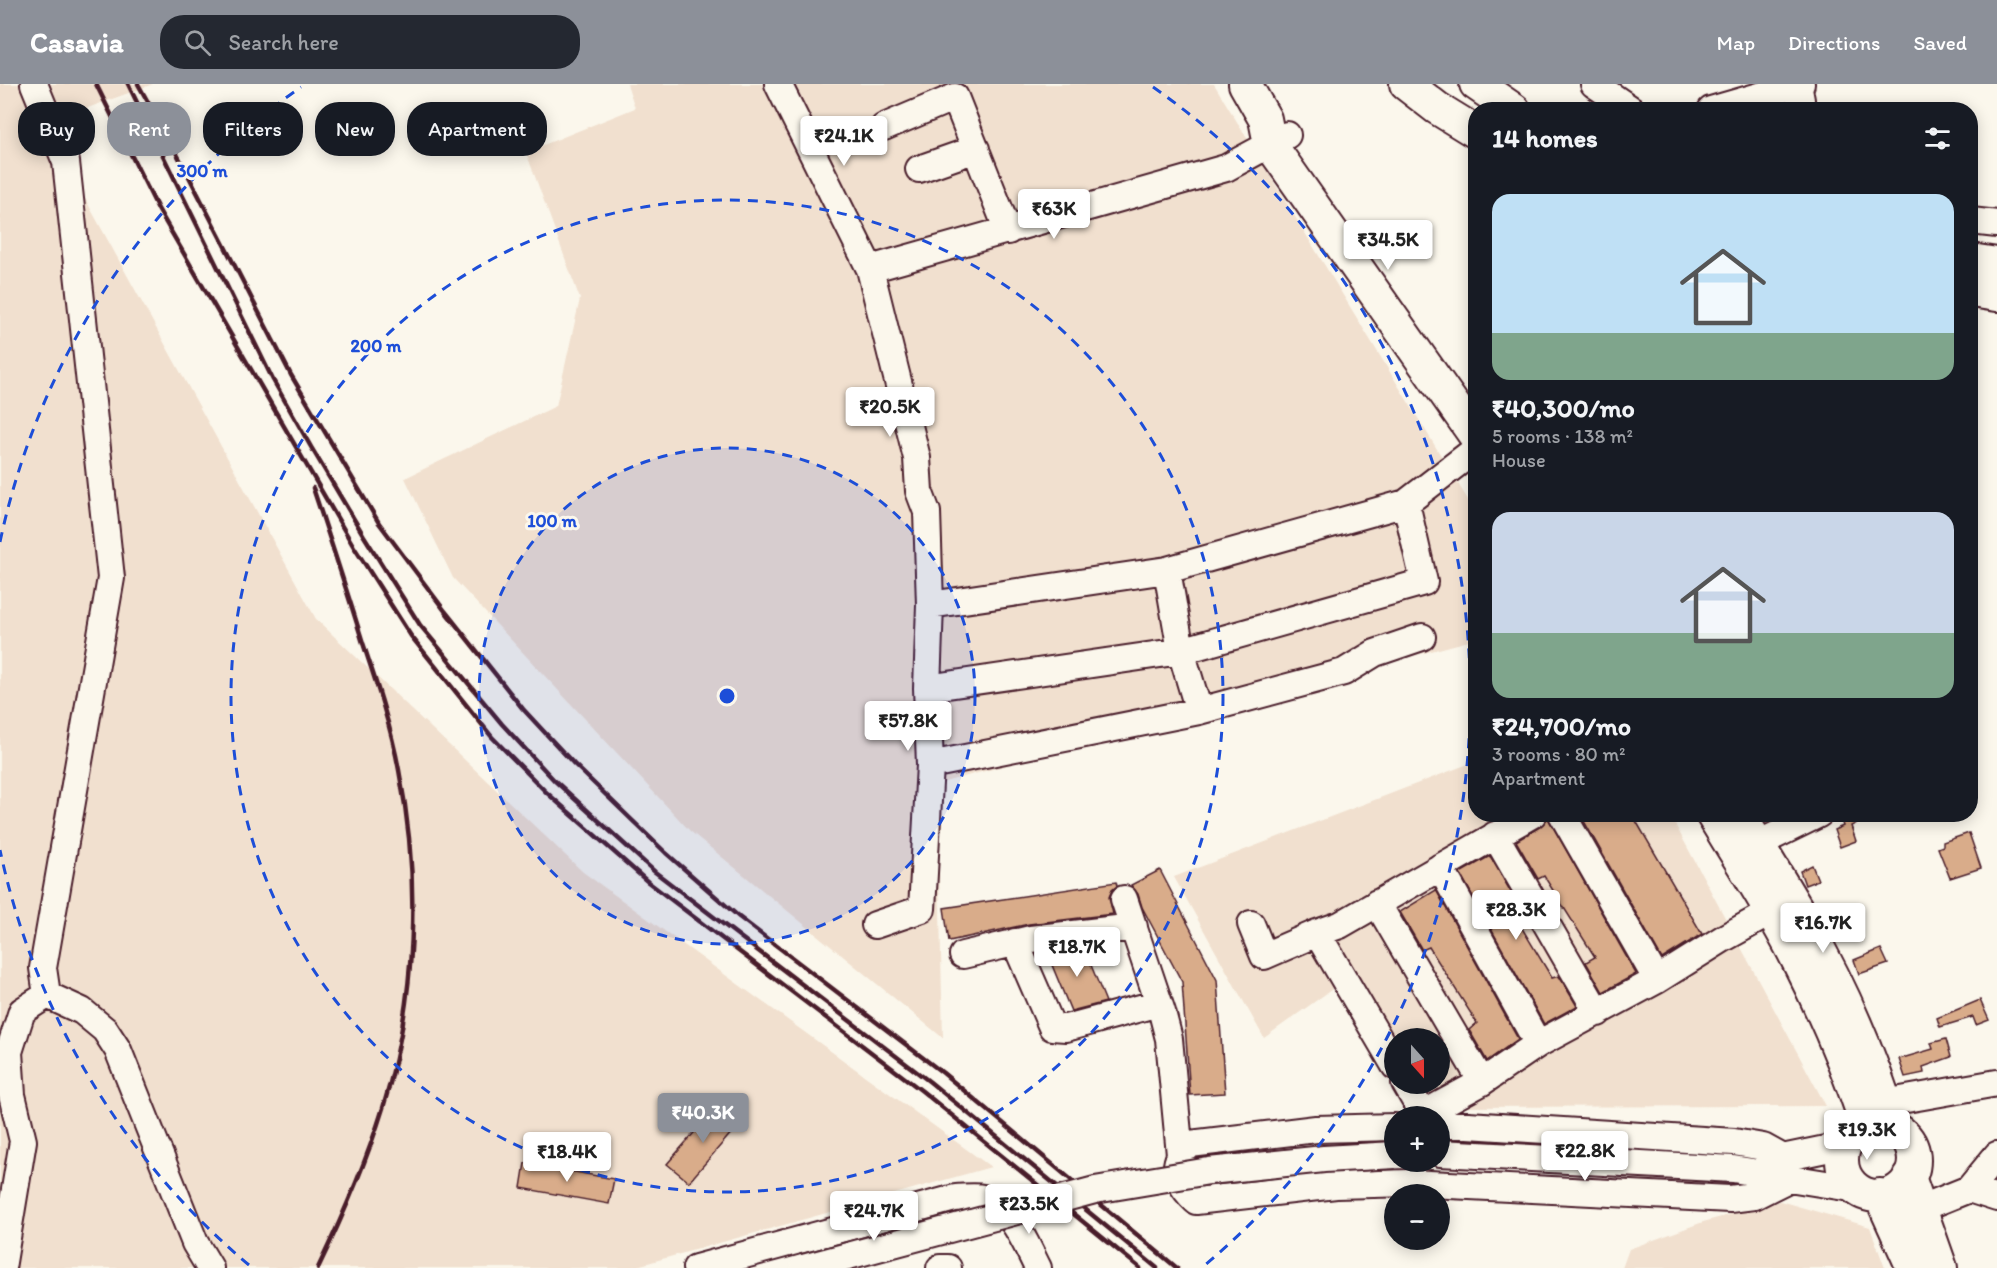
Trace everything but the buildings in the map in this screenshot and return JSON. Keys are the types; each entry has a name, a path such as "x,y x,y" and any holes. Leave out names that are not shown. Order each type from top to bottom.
{"main road":[{"path":"1245,84 1274,133 1468,425"},
{"path":"1406,84 1437,108 1468,127"},
{"path":"1476,84 1502,102"},
{"path":"1274,133 1468,393"},
{"path":"1978,261 1997,264"},
{"path":"1978,292 1997,295"},
{"path":"1717,822 1798,960 1870,1121 1903,1134 1910,1143 1913,1165 1909,1177 1902,1186 1876,1201"},
{"path":"1744,822 1824,958 1854,1022 1870,1121 1842,1157 1843,1169 1848,1180 1876,1201 1913,1268"},
{"path":"1909,1177 1941,1268"}],"street":[{"path":"34,84 66,162 111,578 43,968 47,995"},
{"path":"778,84 870,269 917,458 919,491 927,512 930,604 927,688 930,765 922,909 875,925"},
{"path":"1594,84 1620,102"},
{"path":"1738,102 1799,84 1801,102"},
{"path":"884,127 955,97 1008,231"},
{"path":"870,269 1226,168 1274,133"},
{"path":"918,169 976,149"},
{"path":"1978,222 1997,224"},
{"path":"930,604 1167,570 1406,504 1468,455"},
{"path":"927,688 1182,651 1424,582 1406,504"},
{"path":"1167,570 1182,651 1198,711"},
{"path":"930,765 1198,711 1344,672 1374,653 1422,637"},
{"path":"1251,924 1263,956 1340,925 1519,822"},
{"path":"1567,822 1657,980"},
{"path":"1758,844 1803,822"},
{"path":"1495,835 1598,1012"},
{"path":"1440,867 1538,1044"},
{"path":"1124,899 1169,1039 1180,1155 1177,1168 1180,1182 1196,1201 1336,1185 1410,1184 1730,1199 1754,1196 1786,1168 1870,1121 1997,1083"},
{"path":"1377,903 1482,1082"},
{"path":"1411,1094 1423,1114 1482,1082 1538,1044 1657,980 1771,912"},
{"path":"963,955 1031,939 1134,927"},
{"path":"1317,933 1384,1047"},
{"path":"1015,942 1052,1027 1066,1028 1159,1003"},
{"path":"2,1268 23,1141 12,1095 9,1052 22,1011 47,995"},
{"path":"47,995 82,1011 105,1030 118,1050 195,1244 210,1268"},
{"path":"1450,1125 1734,1142 1763,1147 1786,1168"},
{"path":"1180,1155 1190,1144 1316,1129 1384,1127"},
{"path":"1450,1154 1733,1169 1786,1168 1876,1201 1921,1210 1969,1189 1997,1155"},
{"path":"803,1268 1095,1190 1209,1171 1324,1159 1384,1156"},
{"path":"1969,1189 1997,1198"},
{"path":"696,1268 954,1198 982,1198 995,1205 1014,1222 1038,1268"},
{"path":"1000,1215 1018,1268"},
{"path":"940,1268 948,1268"}],"shaded area":[{"path":"0,84 153,84 95,105 95,102 18,102 18,156 62,156 316,619 583,872 991,1167 630,1268 0,1268"},
{"path":"627,84 1214,84 1468,500 1468,641 937,784 943,1038 690,831 453,578 405,478 556,406 580,299 527,156 547,156 547,144 635,108"},
{"path":"1468,764 1468,822 1674,822 1826,1106 1427,1106 1420,1094 1450,1094 1450,1028 1384,1028 1384,1031 1352,975 1264,1038 1174,877"},
{"path":"1780,1201 1870,1227 1885,1268 1622,1268 1629,1249 1703,1222"}],"railway":[{"path":"96,84 158,209 354,547 411,636 492,737 546,792 648,882 922,1091 1140,1268"},
{"path":"128,84 273,380 311,447 420,625 502,724 554,780 655,872 930,1082 1157,1268"},
{"path":"138,84 183,165 291,375 379,523 523,709 574,764 666,853 739,917 943,1073 1177,1268"},
{"path":"313,488 392,738 406,812 412,897 412,940 408,983 403,1025 394,1067 362,1169 318,1268"}]}
